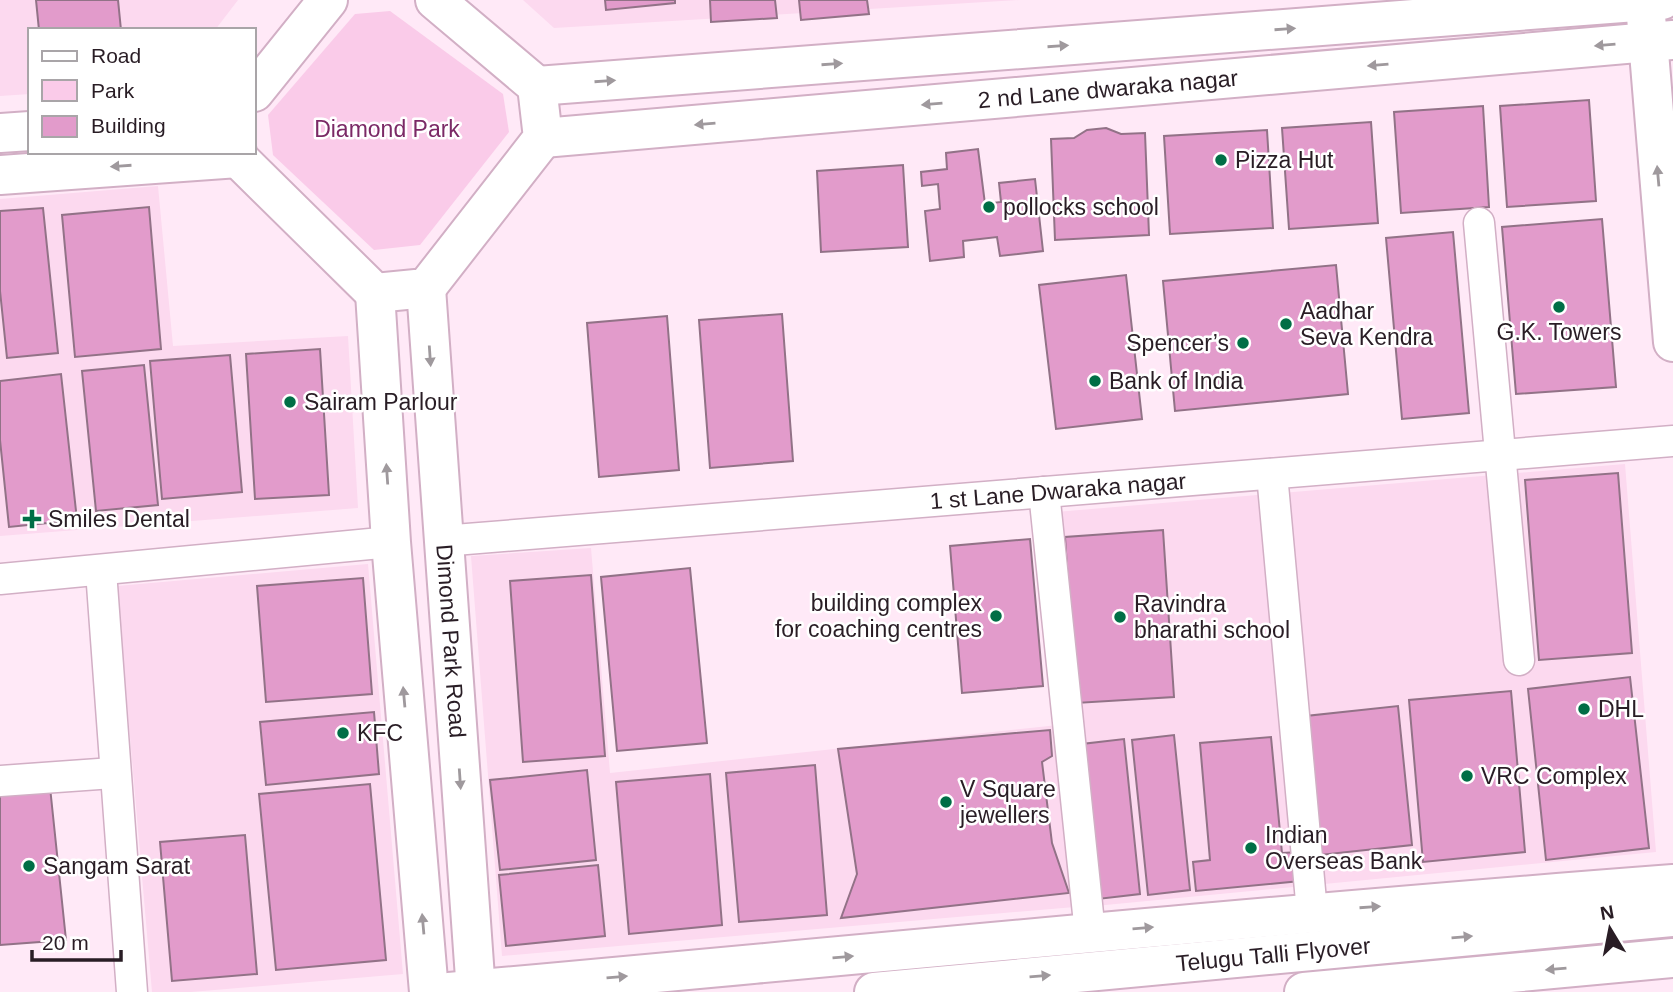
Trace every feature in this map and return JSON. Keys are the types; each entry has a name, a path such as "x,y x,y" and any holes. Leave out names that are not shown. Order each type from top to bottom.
{"main road":[{"path":"256,90 328,0"},
{"path":"375,293 426,288 543,138 537,86 435,0"},
{"path":"1651,1 1660,41 1673,342"},
{"name":"2 nd Lane dwaraka nagar","path":"537,86 1651,1"},
{"name":"2 nd Lane dwaraka nagar","path":"543,138 1660,41"},
{"path":"0,133 28,131"},
{"path":"0,175 238,155 375,293 391,542 429,992"},
{"name":"Dimond Park Road","path":"426,288 467,991"},
{"path":"467,991 1312,912 1673,884"},
{"name":"Telugu Talli Flyover","path":"874,992 1673,917"},
{"name":"Telugu Talli Flyover","path":"1304,992 1673,958"}],"street":[{"path":"1479,223 1519,660"},
{"name":"1 st Lane Dwaraka nagar","path":"442,541 1673,441"},
{"path":"1272,474 1312,912"},
{"path":"1044,492 1090,933"},
{"path":"0,579 391,542"},
{"path":"101,570 113,773 132,992"},
{"path":"0,781 113,773"}],"shaded area":[{"path":"0,0 238,0 217,28 28,28 28,94 0,96"},
{"path":"523,0 1020,0 554,28"},
{"path":"158,186 173,346 348,336 358,508 0,536 0,199"},
{"path":"1625,464 1656,852 1095,906 1056,512"},
{"path":"591,548 610,773 1058,725 1075,907 502,956 471,556"},
{"path":"368,564 403,974 191,992 152,992 117,586"}],"green space":[{"name":"Diamond Park","path":"390,11 503,94 509,132 420,245 374,250 273,155 268,115 355,14"}],"building":[{"path":"36,0 118,0 121,28 39,28"},
{"path":"605,0 675,0 675,3 606,10"},
{"path":"710,0 775,0 777,18 711,22"},
{"path":"799,0 867,0 869,14 801,20"},
{"path":"1589,100 1596,201 1507,207 1500,106"},
{"path":"1483,106 1489,207 1401,213 1394,112"},
{"path":"1371,122 1378,223 1289,229 1282,128"},
{"path":"1106,128 1121,134 1145,133 1149,235 1055,240 1051,139 1074,138 1087,130"},
{"path":"1267,130 1273,228 1170,234 1164,136"},
{"name":"pollocks school","path":"978,149 985,204 1001,202 999,183 1035,179 1043,251 1000,256 997,237 963,241 964,257 930,261 925,211 940,209 938,184 922,186 921,172 947,169 946,153"},
{"path":"903,165 908,247 821,252 817,171"},
{"path":"149,207 161,349 75,357 62,215"},
{"path":"43,208 58,353 7,358 0,291 0,211"},
{"name":"G.K. Towers","path":"1602,219 1616,387 1516,394 1502,227"},
{"path":"1453,232 1469,413 1402,419 1386,238"},
{"path":"1336,265 1348,394 1175,411 1163,281"},
{"path":"1126,275 1142,419 1056,429 1039,285"},
{"path":"782,314 793,461 710,468 699,320"},
{"path":"667,316 679,470 599,477 587,323"},
{"path":"320,349 329,495 255,499 246,354"},
{"path":"230,355 242,492 162,499 150,361"},
{"path":"144,365 158,505 96,511 82,371"},
{"path":"61,374 77,520 9,527 0,440 0,381"},
{"path":"1618,473 1632,653 1539,660 1525,480"},
{"name":"Ravindra bharathi school","path":"1163,530 1174,697 1076,703 1065,537"},
{"name":"building complex for coaching centres","path":"1030,539 1043,686 962,693 950,546"},
{"path":"690,568 707,743 617,751 601,577"},
{"path":"591,575 605,756 523,762 510,581"},
{"path":"363,578 372,694 266,702 257,586"},
{"path":"1630,677 1649,848 1546,860 1528,689"},
{"name":"VRC Complex","path":"1511,691 1525,852 1423,862 1409,700"},
{"path":"1398,706 1412,845 1320,855 1306,716"},
{"path":"374,712 379,774 266,785 260,722"},
{"name":"V Square jewellers","path":"1050,730 1052,756 1042,762 1052,843 1069,893 841,918 857,874 838,749"},
{"path":"1174,735 1190,890 1148,895 1132,740"},
{"path":"1271,737 1282,853 1298,852 1300,881 1196,891 1193,862 1210,860 1200,743"},
{"path":"1124,739 1140,894 1098,899 1082,744"},
{"path":"815,765 827,915 739,922 726,773"},
{"path":"587,770 596,860 500,870 490,780"},
{"path":"710,774 722,925 629,934 616,782"},
{"path":"370,784 386,960 276,970 259,794"},
{"name":"Sangam Sarat","path":"50,787 66,940 0,945 0,791"},
{"path":"245,835 257,974 172,981 160,842"},
{"path":"598,865 605,936 506,946 499,875"}],"place":[{"name":"Pizza Hut","path":"1221,160"},
{"name":"pollocks school","path":"989,207"},
{"name":"G.K. Towers","path":"1559,307"},
{"name":"Aadhar Seva Kendra","path":"1286,324"},
{"name":"Spencer’s","path":"1243,343"},
{"name":"Bank of India","path":"1095,381"},
{"name":"Sairam Parlour","path":"290,402"},
{"name":"Smiles Dental","path":"32,519"},
{"name":"building complex for coaching centres","path":"996,616"},
{"name":"Ravindra bharathi school","path":"1120,617"},
{"name":"DHL","path":"1584,709"},
{"name":"KFC","path":"343,733"},
{"name":"VRC Complex","path":"1467,776"},
{"name":"V Square jewellers","path":"946,802"},
{"name":"Indian Overseas Bank","path":"1251,848"},
{"name":"Sangam Sarat","path":"29,866"}]}
